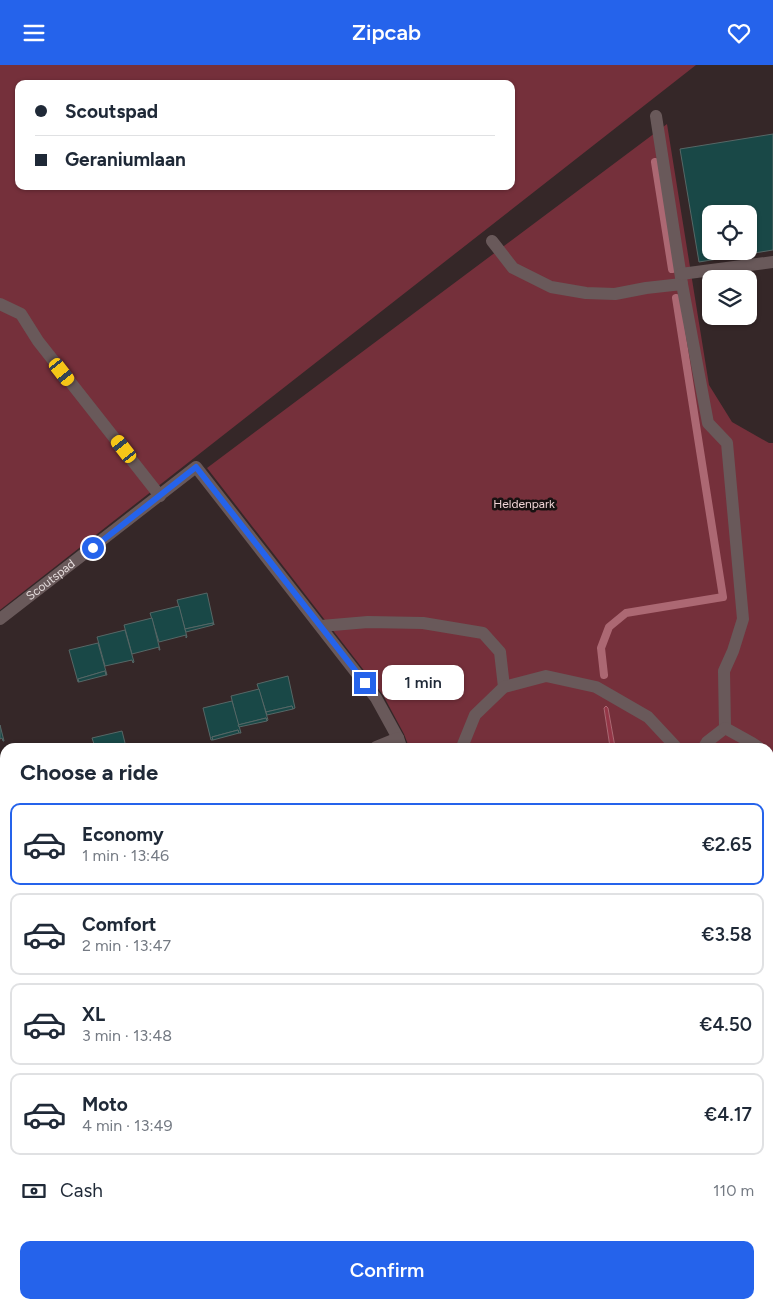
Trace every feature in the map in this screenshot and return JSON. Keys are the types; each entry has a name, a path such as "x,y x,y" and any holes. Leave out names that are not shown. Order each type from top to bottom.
{"street":[{"path":"656,116 682,279 708,423 727,443 743,619 733,651 724,671 725,728"},
{"path":"492,241 513,268 552,287 586,293 616,294 773,261"},
{"path":"0,303 21,314 38,341 160,496"},
{"name":"Scoutspad","path":"0,619 196,467 321,626"},
{"path":"321,626 368,622 423,623 483,633 500,652 504,687"},
{"path":"321,626 376,698 399,743"},
{"path":"464,743 475,715 504,687 546,676 596,687 648,717 672,743"},
{"path":"706,743 725,728"},
{"path":"725,728 752,743"}],"green space":[{"path":"0,65 696,65 0,610"},
{"name":"Heldenpark","path":"667,124 709,385 732,422 769,443 773,443 773,743 614,743 608,708 606,706 604,708 609,743 407,743 383,695 207,468"}],"shaded area":[{"path":"606,706 608,708 614,743 609,743 604,708"}],"building":[{"path":"773,134 773,250 757,253 757,205 702,205 702,260 711,260 699,262 680,149"},
{"path":"207,593 214,625 213,623 185,629 177,600"},
{"path":"179,606 187,637 186,635 159,642 150,613"},
{"path":"152,618 160,650 159,647 132,654 124,625"},
{"path":"213,623 213,625 186,632 185,629"},
{"path":"125,630 134,662 132,660 105,666 97,637"},
{"path":"98,643 107,675 105,671 78,679 78,682 69,650"},
{"path":"105,671 106,675 79,682 78,679"},
{"path":"288,676 295,708 293,709 292,706 266,712 257,684"},
{"path":"259,689 268,720 266,718 238,725 231,696"},
{"path":"232,701 241,733 238,730 212,737 213,740 211,740 203,708"},
{"path":"292,706 293,709 267,715 266,712"},
{"path":"266,718 267,721 239,727 238,725"},
{"path":"0,725 4,741 2,738 0,739"},
{"path":"238,730 239,733 213,740 212,737"},
{"path":"122,731 125,743 94,743 92,738"}],"waterway":[{"path":"655,162 672,269"},
{"path":"604,675 601,648 609,627 626,613 723,597 676,298"}],"route":[{"path":"93,548 196,467 365,683"}]}
